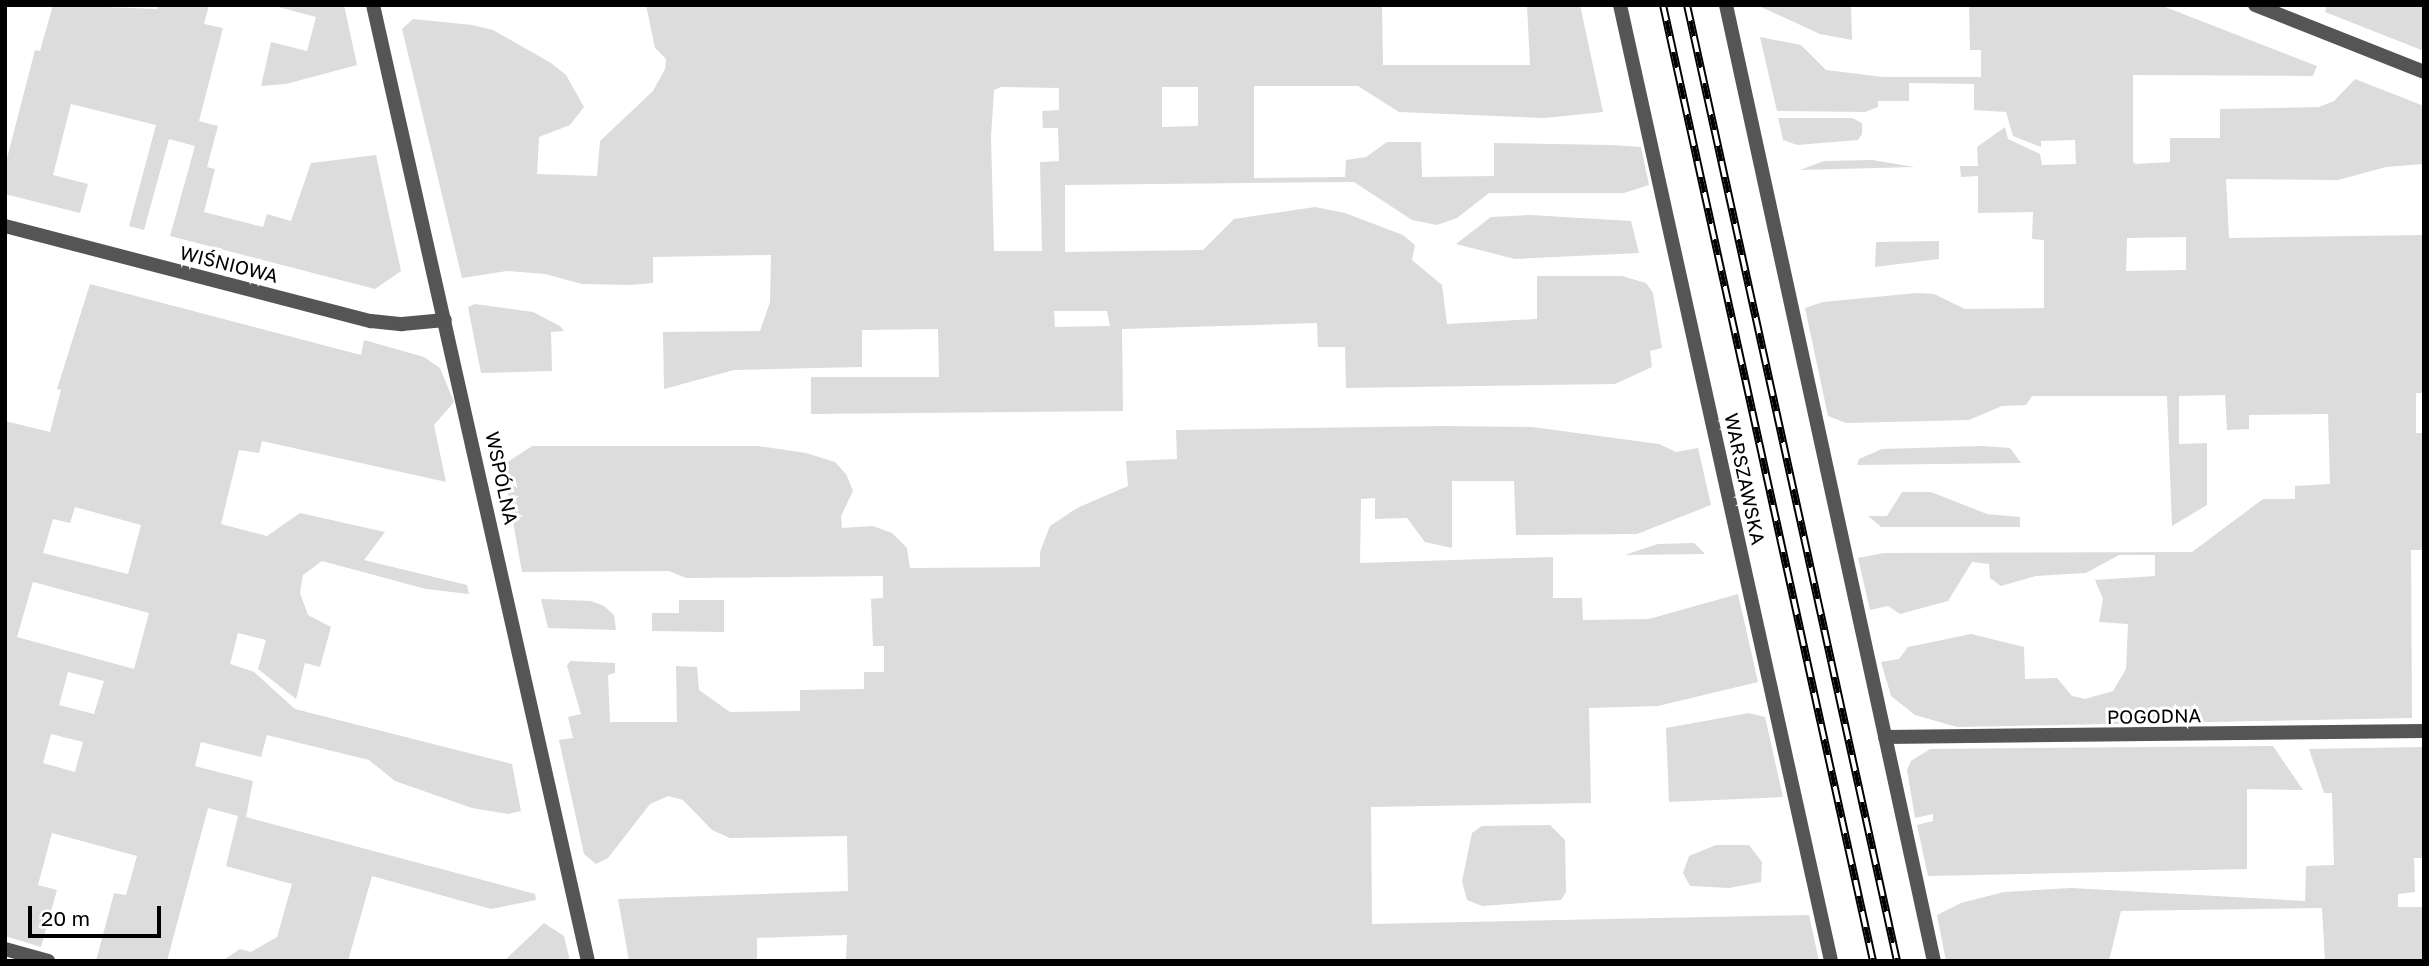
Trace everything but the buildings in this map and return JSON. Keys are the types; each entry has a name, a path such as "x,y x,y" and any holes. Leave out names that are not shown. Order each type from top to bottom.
{"street":[{"name":"WSPÓLNA","path":"373,5 588,961"},
{"name":"WARSZAWSKA","path":"1620,5 1831,961"},
{"path":"1726,5 1934,961"},
{"path":"2255,5 2424,72"},
{"name":"WIŚNIOWA","path":"5,226 371,321 445,320"},
{"name":"POGODNA","path":"1885,737 2424,731"},
{"path":"5,949 48,961"}],"shaded area":[{"path":"53,5 157,9 159,5 209,5 204,24 223,28 199,121 218,126 207,167 215,169 204,212 263,227 267,214 291,221 311,163 376,155 401,271 375,289 170,236 195,146 169,139 144,230 129,226 156,125 71,104 53,175 88,184 80,213 5,194 5,166 35,50 40,51"},
{"path":"271,5 344,5 357,65 286,84 261,86 271,42 307,51 316,17"},
{"path":"646,5 1382,5 1383,65 1530,65 1527,5 1580,5 1603,112 1545,118 1399,112 1358,86 1254,86 1254,178 1345,177 1346,160 1366,157 1387,142 1421,142 1422,177 1494,176 1494,143 1611,145 1641,147 1649,185 1624,193 1489,193 1457,218 1437,225 1412,220 1354,182 1065,185 1065,252 1203,250 1234,219 1315,207 1345,213 1403,235 1415,245 1412,260 1442,285 1447,324 1537,319 1537,276 1622,276 1646,283 1653,293 1662,348 1650,351 1652,367 1615,384 1346,388 1345,347 1318,347 1317,323 1122,329 1123,411 811,414 811,377 939,377 938,329 862,330 862,367 734,370 664,389 663,332 760,331 770,302 771,255 653,257 653,283 631,285 582,284 545,274 507,271 462,278 402,29 413,19 493,30 551,63 566,75 584,107 570,125 539,137 537,174 597,176 600,141 653,91 665,69 666,59 655,48","holes":["1001,87 1059,88 1059,110 1042,111 1043,128 1058,128 1059,161 1040,162 1042,251 994,251 991,137 994,90","1162,87 1198,87 1198,126 1162,127","1054,311 1107,311 1110,326 1055,327"]},
{"path":"1742,5 1851,5 1852,40 1820,34 1761,7"},
{"path":"1969,5 2160,5 2317,66 2313,76 2133,75 2133,162 2136,164 2170,162 2170,138 2220,138 2220,109 2319,107 2334,101 2355,79 2424,106 2424,164 2386,167 2338,180 2226,179 2229,238 2424,235 2424,393 2416,393 2416,433 2424,433 2424,550 2411,550 2412,718 1957,727 1915,715 1891,696 1881,662 1899,659 1908,647 1971,634 2024,647 2025,679 2057,678 2072,696 2085,699 2113,691 2126,669 2128,624 2099,622 2103,599 2095,580 2155,576 2155,555 2119,555 2086,573 2036,576 2001,586 1990,578 1989,564 1972,562 1948,601 1900,614 1888,606 1870,610 1858,558 1884,553 2192,552 2263,499 2295,499 2295,486 2330,484 2328,414 2249,415 2249,429 2227,430 2225,395 2179,396 2179,444 2207,443 2207,505 2172,526 2167,396 2032,396 2026,405 2002,406 1969,420 1846,423 1828,416 1805,308 1823,302 1917,293 1934,294 1965,309 2044,308 2044,240 2032,239 2033,212 1978,213 1978,176 1961,177 1960,166 1978,166 1977,147 2005,127 2008,139 2040,154 2042,165 2076,164 2075,140 2041,141 2041,147 2013,136 2006,112 1974,110 1974,84 1909,83 1909,101 1878,101 1878,107 1865,112 1777,111 1760,37 1801,45 1826,70 1883,77 1981,77 1981,50 1970,50","holes":["2186,237 2186,270 2126,271 2127,238"]},
{"path":"2327,5 2424,5 2424,51 2325,12"},
{"path":"1778,118 1852,118 1862,123 1862,134 1858,140 1797,145 1783,140"},
{"path":"1872,160 1915,167 1800,170 1824,161"},
{"path":"1530,215 1631,221 1639,253 1515,259 1456,244 1491,217"},
{"path":"1939,241 1939,259 1875,267 1876,242"},
{"path":"90,284 361,355 364,340 424,357 440,368 454,402 434,425 446,482 262,441 259,453 239,450 221,524 267,536 300,513 385,532 364,560 467,585 469,594 426,589 322,561 303,575 300,593 308,615 331,627 320,667 305,663 296,699 258,669 266,640 238,633 230,664 254,672 295,709 512,764 521,811 508,814 472,808 395,781 369,760 267,735 261,757 201,742 195,766 253,781 246,817 535,894 536,900 491,909 372,876 348,961 222,961 240,949 251,952 277,937 292,884 226,866 238,816 208,808 167,961 96,961 114,893 126,895 137,856 52,833 38,885 57,890 41,947 5,936 5,421 50,432 61,390 57,389","holes":["75,507 141,525 128,574 43,553 53,519 70,523","33,582 149,613 134,669 17,637","68,672 104,681 94,714 59,705","51,734 83,742 75,772 43,763"]},
{"path":"475,304 533,312 560,326 564,331 551,332 552,371 481,373 468,307"},
{"path":"1532,427 1659,444 1676,452 1698,448 1711,505 1637,534 1516,535 1514,481 1452,481 1452,548 1425,542 1407,518 1375,519 1375,498 1361,499 1360,563 1553,557 1553,598 1582,598 1583,620 1649,619 1738,594 1758,682 1658,706 1589,708 1591,803 1371,807 1372,924 1809,915 1819,961 846,961 847,935 757,938 757,961 629,961 618,899 848,891 847,836 730,838 712,830 683,800 668,796 650,804 608,858 596,864 584,854 559,740 573,738 568,717 581,714 567,666 570,661 615,663 615,673 608,675 610,722 677,722 676,666 697,667 699,690 730,712 800,711 800,690 864,689 864,672 884,672 884,646 873,646 871,599 883,598 883,576 686,578 669,571 522,572 503,465 532,446 758,446 806,453 835,462 846,474 853,491 841,516 842,528 873,526 892,533 907,548 910,568 1040,567 1040,552 1050,526 1077,508 1128,486 1126,461 1177,459 1176,430"},
{"path":"1982,446 2010,448 2021,463 1857,465 1859,459 1882,449"},
{"path":"1902,492 1931,492 1987,514 2020,517 2020,527 1881,527 1868,516 1887,516"},
{"path":"1694,543 1705,554 1625,555 1658,544"},
{"path":"541,599 591,601 604,606 614,615 616,630 548,628"},
{"path":"679,600 724,600 724,632 652,631 652,613 679,613"},
{"path":"1749,713 1765,717 1783,797 1669,802 1666,728"},
{"path":"2273,746 2303,790 2247,789 2247,869 1928,876 1917,825 1933,821 1933,814 1915,818 1907,770 1911,761 1930,749"},
{"path":"2424,747 2424,858 2414,858 2415,892 2398,894 2398,907 2424,907 2424,961 2325,961 2322,908 2121,911 2109,961 1946,961 1937,915 1961,903 2004,892 2071,888 2305,901 2306,866 2334,865 2332,793 2324,793 2309,749"},
{"path":"1550,825 1565,840 1566,892 1561,900 1482,906 1467,900 1462,881 1472,833 1482,826"},
{"path":"1716,845 1749,845 1762,862 1761,882 1729,888 1690,886 1683,873 1689,856"},
{"path":"544,923 564,936 570,961 504,961"}],"railway":[{"path":"1663,5 1873,961"},
{"path":"1687,5 1897,961"}]}
